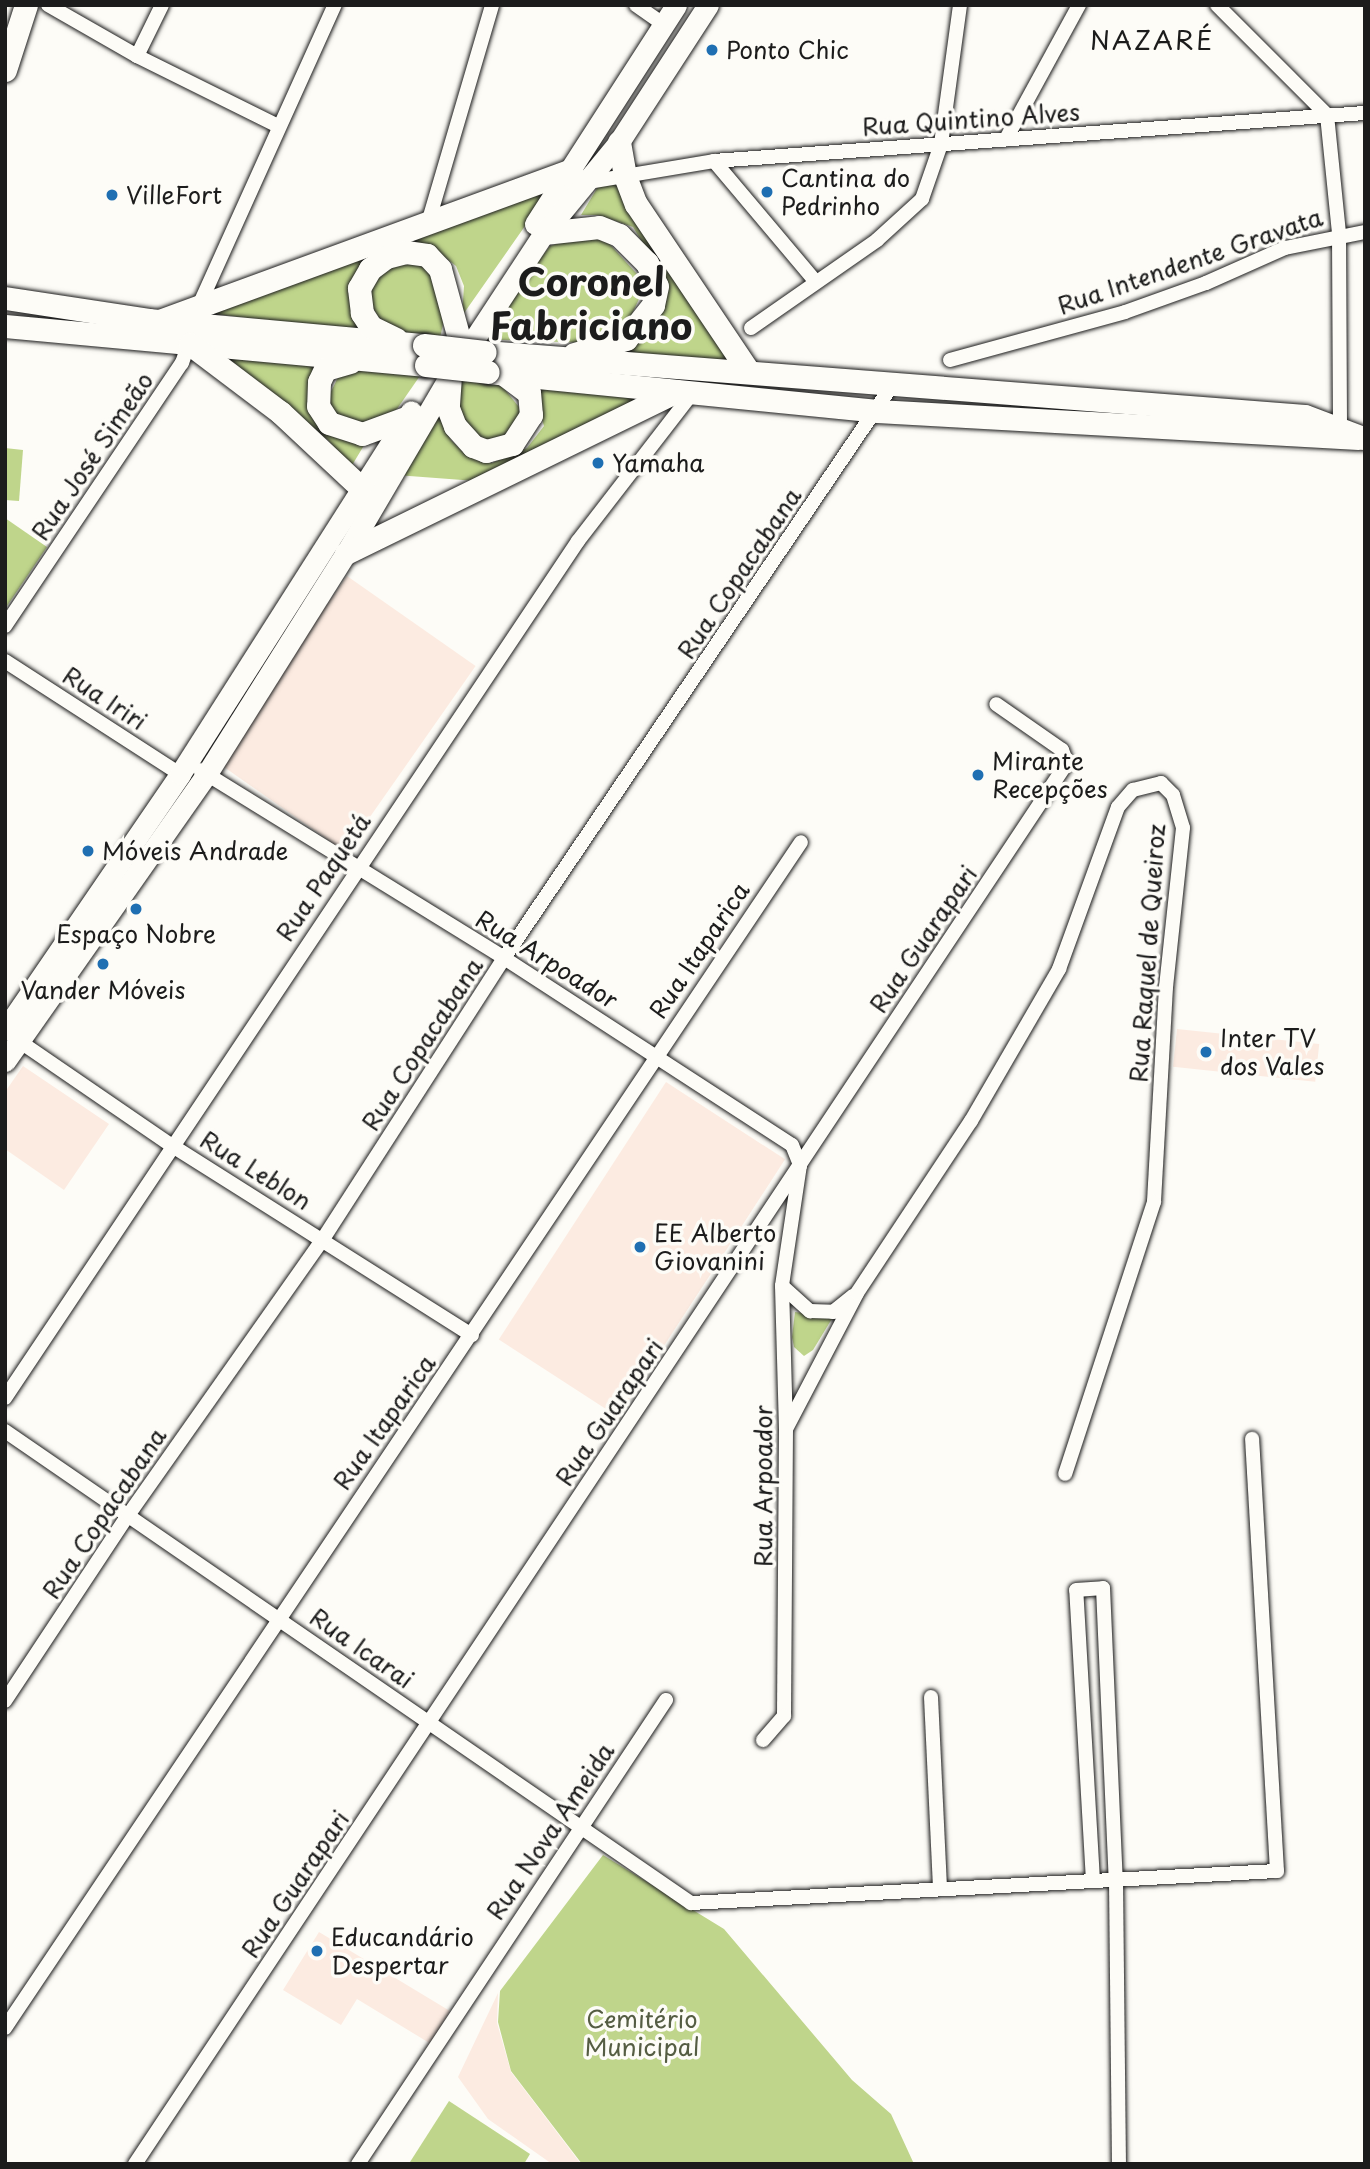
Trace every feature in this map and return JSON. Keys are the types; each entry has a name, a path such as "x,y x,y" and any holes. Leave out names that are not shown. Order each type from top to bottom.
{"main road":[{"path":"5,70 26,5"},
{"path":"12,1036 206,775 346,553 450,376 544,233 676,5"},
{"path":"5,1061 12,1036 359,486 577,176 619,142 708,5"},
{"path":"619,142 625,176 671,262 748,372"},
{"path":"194,326 428,223 577,176"},
{"path":"544,233 599,227 619,235 647,263 657,286 647,315 626,339 557,359"},
{"path":"419,351 372,327 362,313 359,288 370,269 386,257 406,252 427,256 440,269 460,342"},
{"path":"7,298 162,320 362,361"},
{"path":"5,326 194,326 419,351 491,365 684,391 877,411 1340,432"},
{"path":"194,326 359,486"},
{"path":"406,418 354,434 329,423 321,414 317,395 325,369 335,364 419,351"},
{"path":"491,365 557,359 895,381 1305,416 1340,432 1364,438"},
{"path":"450,376 448,408 455,426 474,446 495,451 519,438 533,405 522,384 491,365"},
{"path":"346,553 684,391"}],"street":[{"path":"48,5 137,56 278,126"},
{"path":"137,56 162,5"},
{"name":"Rua José Simeão","path":"5,626 182,363 194,326 278,126 335,5"},
{"path":"428,223 492,5"},
{"path":"636,5 663,24"},
{"path":"751,328 877,240 922,199 940,144 960,5"},
{"path":"1006,139 1079,5"},
{"path":"1217,5 1327,115 1339,234 1340,432"},
{"name":"Rua Quintino Alves","path":"577,176 625,176 714,161 1365,113"},
{"path":"714,161 815,281"},
{"name":"Rua Intendente Gravata","path":"950,360 1125,312 1206,283 1285,248 1339,234 1365,232"},
{"name":"Rua Copacabana","path":"5,1701 129,1514 323,1239 504,958 895,381"},
{"name":"Rua Paquetá","path":"5,1398 356,868 578,541 684,391"},
{"name":"Rua Iriri","path":"8,668 183,768"},
{"name":"Rua Guarapari","path":"135,2164 1067,763 1062,750 996,704"},
{"name":"Rua Arpoador","path":"183,768 206,775 504,958 792,1145 800,1165 782,1286 786,1429 784,1716 763,1741"},
{"name":"Rua Raquel de Queiroz","path":"786,1429 857,1293 971,1121 1059,969 1118,807 1133,790 1161,783 1173,795 1182,828 1166,986 1154,1202 1065,1474"},
{"name":"Rua Itaparica","path":"5,2028 278,1617 472,1335 655,1055 801,842"},
{"name":"Rua Leblon","path":"12,1036 172,1145 472,1335"},
{"name":"Rua Raquel de Queiroz","path":"782,1286 810,1311 833,1312 857,1293"},
{"name":"Rua Icarai","path":"5,1431 691,1903 940,1889"},
{"path":"931,1697 940,1889 1277,1871 1252,1439"},
{"path":"1093,1881 1076,1590 1103,1588 1116,1880 1119,2164"},
{"name":"Rua Nova Ameida","path":"358,2164 459,2014 578,1826 666,1700"}],"shaded area":[{"path":"347,576 476,666 345,852 217,762"},
{"name":"Inter TV dos Vales","path":"1177,1029 1319,1044 1315,1082 1173,1067"},
{"path":"23,1066 109,1124 64,1190 5,1149 5,1092"},
{"name":"EE Alberto Giovanini","path":"666,1082 785,1159 618,1417 499,1339"},
{"path":"319,1932 450,2011 431,2044 357,1999 341,2025 283,1990"},
{"path":"498,1993 497,2023 511,2072 581,2164 552,2164 488,2119 458,2077"}],"green space":[{"path":"558,179 462,316 464,286 456,266 429,245 363,262 368,334 201,312"},
{"path":"622,181 733,366 614,354 641,334 649,253 633,227 598,215 581,215 599,185"},
{"path":"582,236 605,239 637,274 639,299 626,327 588,343 479,339 550,246"},
{"path":"401,259 430,268 447,306 440,338 406,335 383,324 369,302 372,282"},
{"path":"222,353 321,360 334,436 366,442 351,467 328,440"},
{"path":"356,364 424,370 397,409 369,429 336,423 327,400 340,373"},
{"path":"460,371 478,373 502,386 519,407 522,423 510,443 472,442 454,403"},
{"path":"528,375 652,391 476,481 396,475 436,408 451,440 468,457 492,463 527,448 544,426"},
{"path":"5,448 23,450 19,501 5,500"},
{"path":"5,518 47,547 5,609"},
{"path":"795,1312 833,1317 813,1350 804,1356 794,1347 792,1337"},
{"name":"Cemitério Municipal","path":"603,1855 724,1929 852,2080 891,2114 914,2164 582,2164 511,2071 498,2022 500,1991"},
{"path":"449,2101 530,2154 524,2164 410,2162"}],"place":[{"name":"Ponto Chic","path":"712,50"},
{"name":"Cantina do Pedrinho","path":"767,192"},
{"name":"VilleFort","path":"112,195"},
{"name":"Yamaha","path":"598,463"},
{"name":"Mirante Recepções","path":"978,775"},
{"name":"Móveis Andrade","path":"88,851"},
{"name":"Espaço Nobre","path":"136,909"},
{"name":"Vander Móveis","path":"103,964"},
{"name":"Inter TV dos Vales","path":"1206,1052"},
{"name":"EE Alberto Giovanini","path":"640,1247"},
{"name":"Educandário Despertar","path":"317,1951"}],"district":[{"name":"NAZARÉ","path":"1152,40"},
{"name":"Coronel Fabriciano","path":"591,303"}]}
